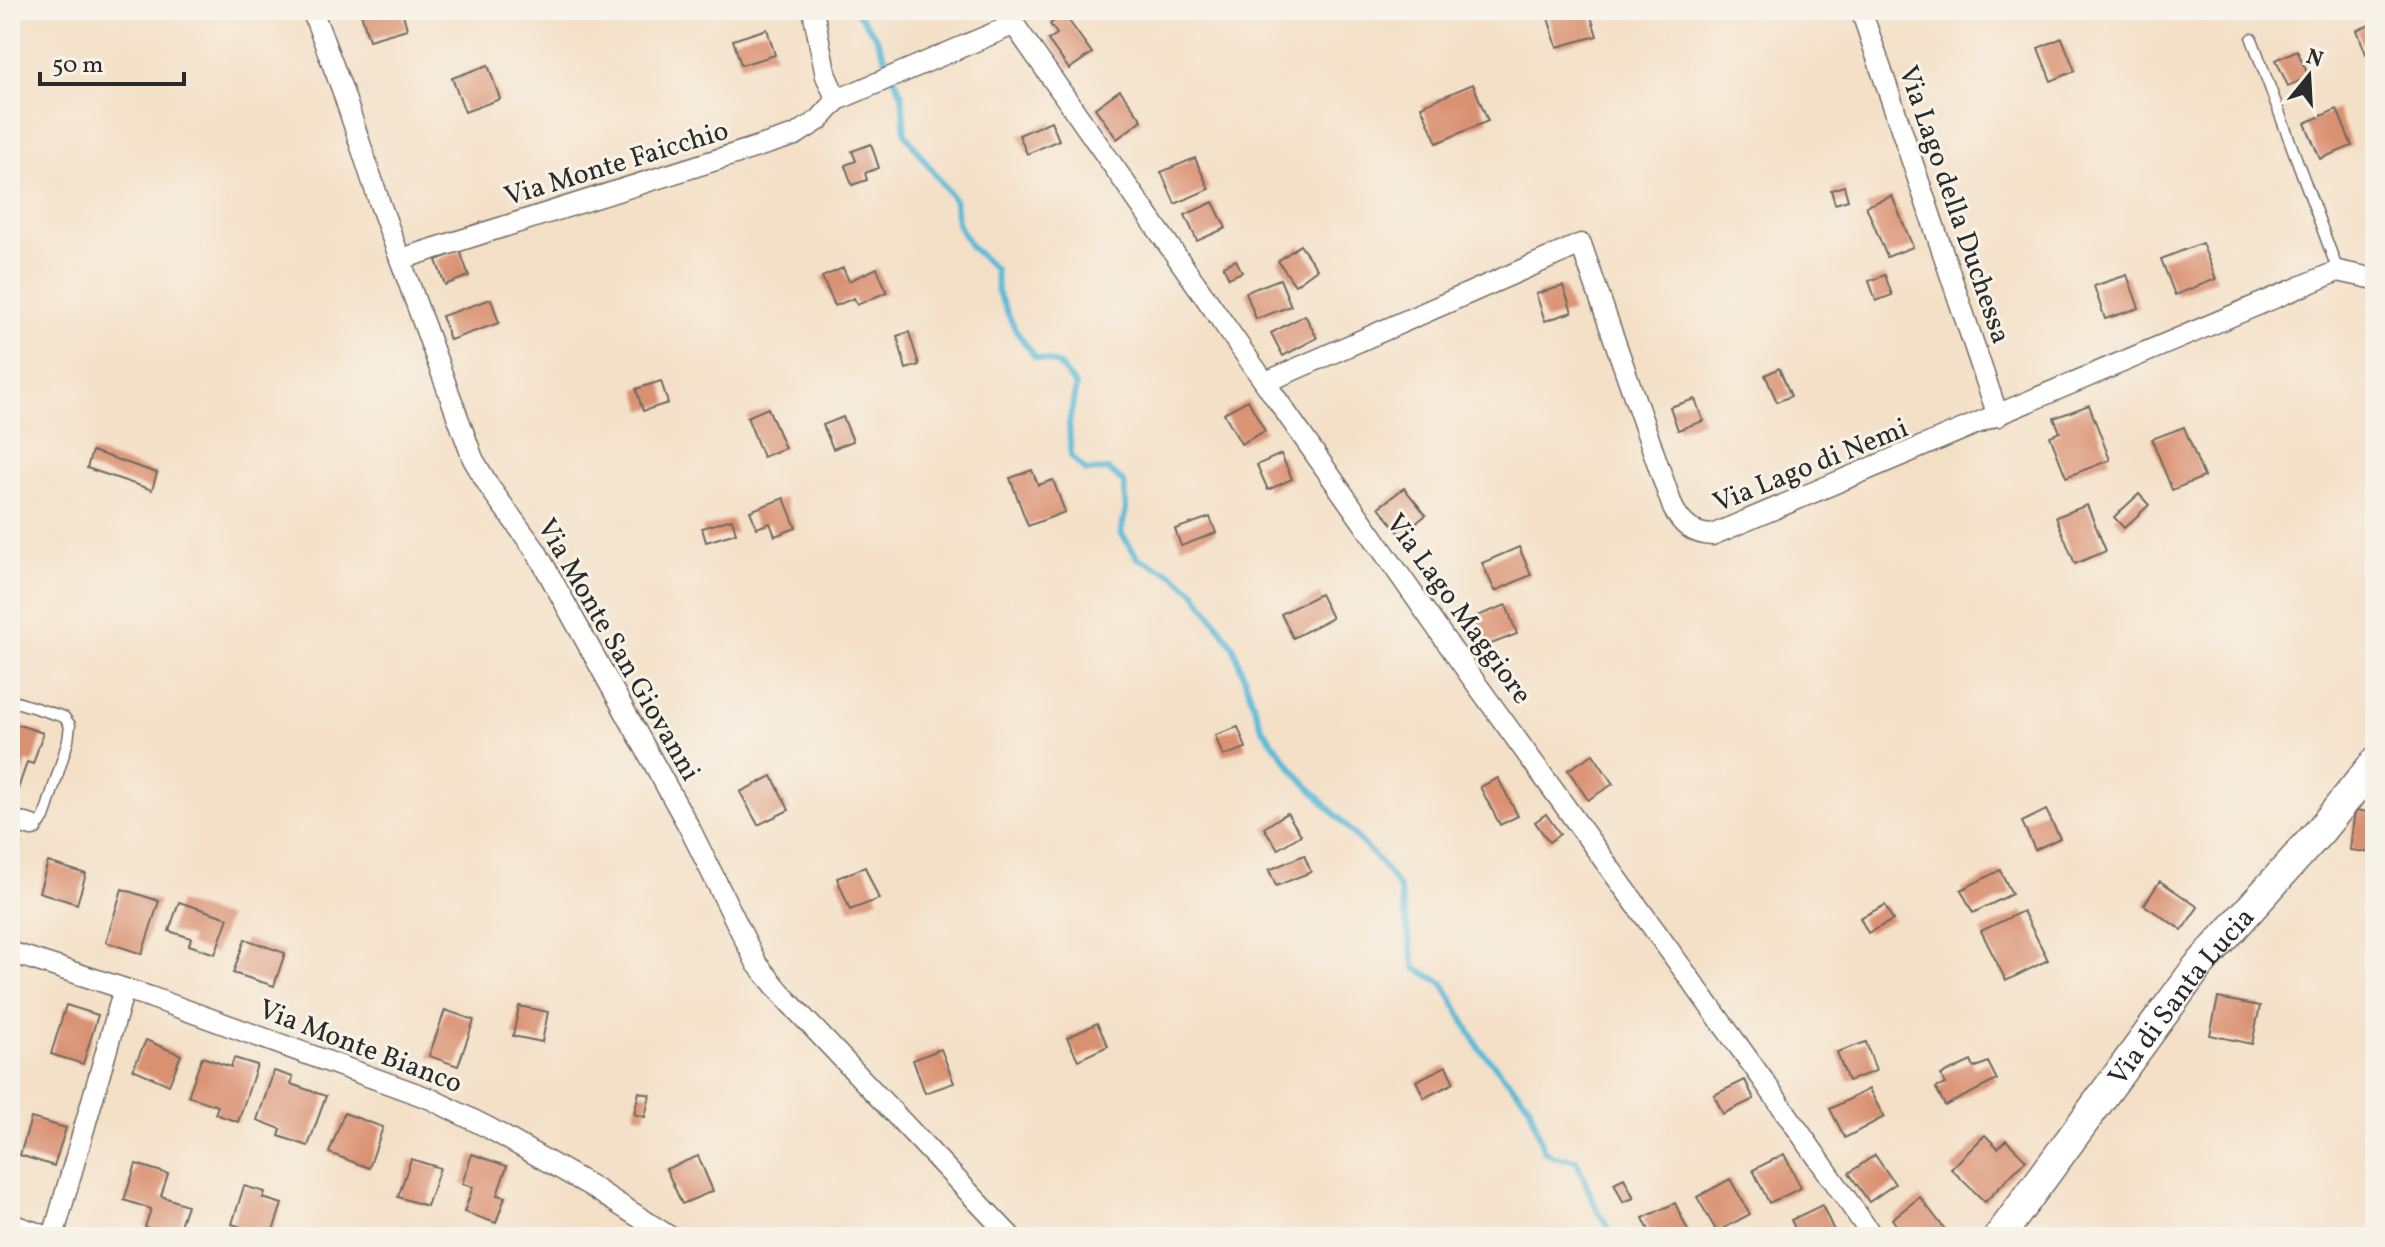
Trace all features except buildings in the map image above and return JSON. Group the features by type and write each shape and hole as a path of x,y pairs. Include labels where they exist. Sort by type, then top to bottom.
{"street":[{"name":"Via Monte San Giovanni","path":"312,10 473,459 536,551 689,827 753,957 787,1000 1011,1237"},
{"path":"813,10 826,76 837,100"},
{"name":"Via Lago della Duchessa","path":"1861,10 1998,416"},
{"name":"Via Monte Faicchio","path":"401,259 795,135 819,120 837,100 1009,18"},
{"name":"Via Lago Maggiore","path":"1009,18 1467,671 1873,1237"},
{"name":"Via Lago di Nemi","path":"1266,382 1581,244 1673,508 1694,532 1712,535 2338,271"},
{"path":"2338,271 2375,279"},
{"name":"Via di Santa Lucia","path":"1999,1237 2196,969 2320,831 2375,763"},
{"path":"10,819 32,826"},
{"name":"Via Monte Bianco","path":"10,952 124,989 431,1099 589,1185 670,1237"},
{"path":"10,1224 51,1237 124,989"}],"lane":[{"path":"2252,39 2338,271"},
{"path":"10,700 64,717 70,725 44,818 32,826"}],"waterway":[{"path":"855,10 876,37 902,95 905,134 955,201 957,222 970,246 995,269 998,293 1016,331 1035,357 1058,364 1076,386 1069,424 1071,456 1086,471 1108,470 1124,483 1126,509 1121,533 1138,558 1171,573 1195,592 1233,646 1262,728 1295,772 1379,861 1399,887 1415,968 1443,983 1479,1048 1529,1104 1544,1151 1554,1157 1576,1160 1597,1210 1614,1237"}]}
